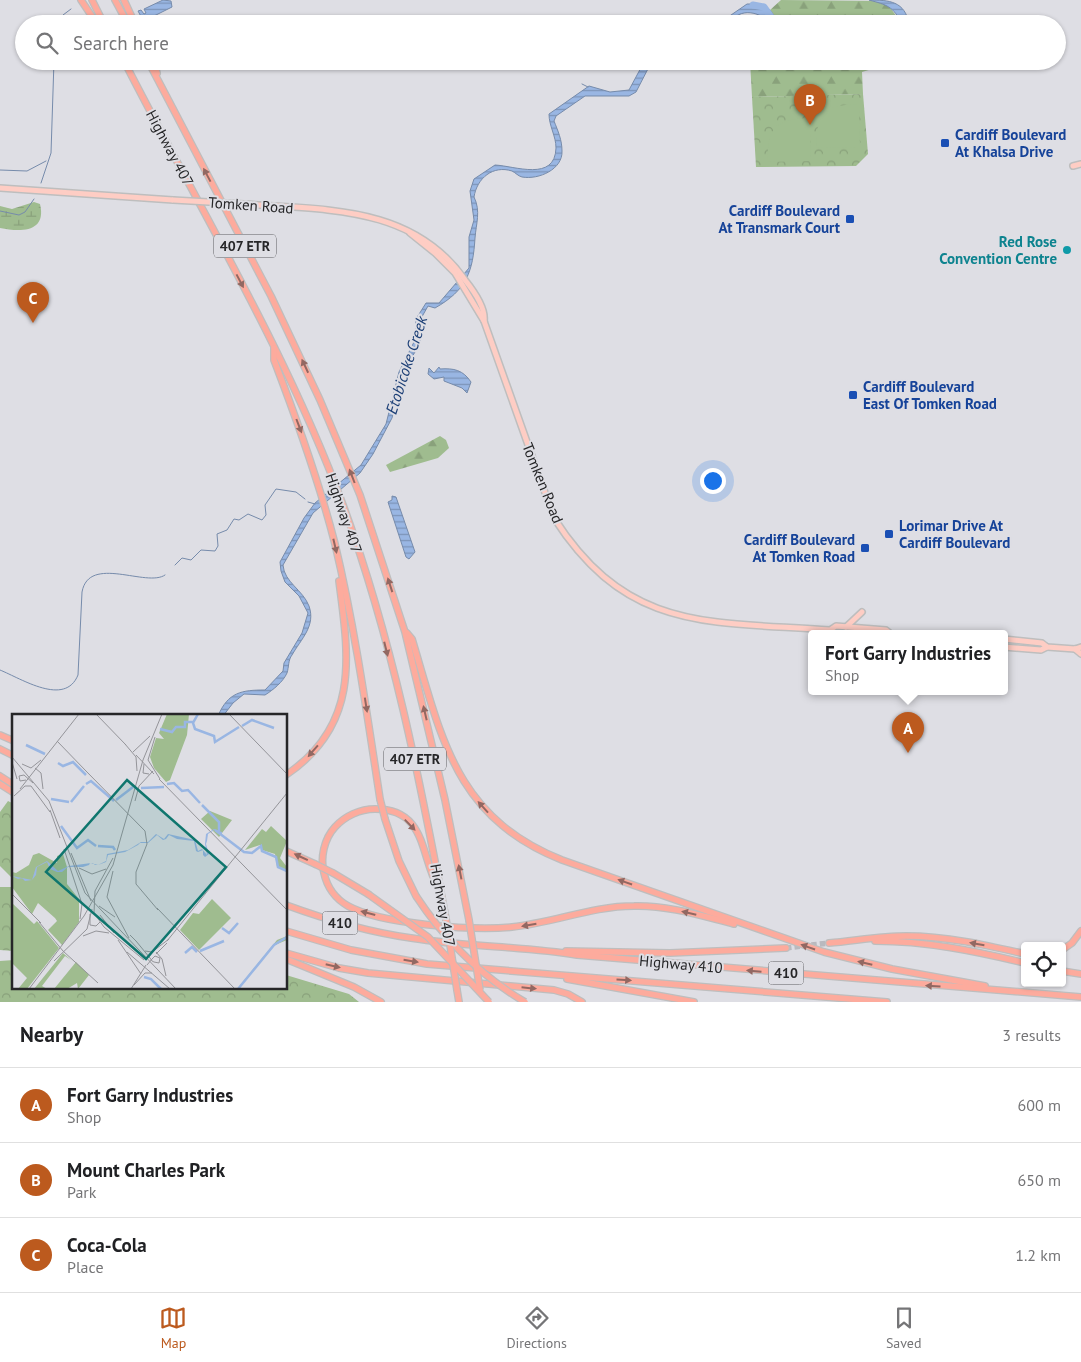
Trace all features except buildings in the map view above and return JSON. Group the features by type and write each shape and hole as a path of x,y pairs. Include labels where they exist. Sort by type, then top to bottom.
{"highway":[{"path":"81,0 90,15"},
{"path":"92,0 100,15"},
{"path":"115,0 123,15"},
{"path":"124,0 131,15"},
{"name":"Highway 407","path":"127,70 274,346 344,507 374,602 420,778 459,1002"},
{"name":"Highway 407","path":"152,70 271,296 345,456 360,495 405,632 445,800 469,920 481,1002"},
{"path":"156,70 160,85"},
{"path":"274,346 274,360 304,437 328,521 357,649 380,799 399,861 416,896 440,930 465,958 499,986 525,1002"},
{"path":"288,773 304,761 325,736 337,714 344,692 347,669 347,637 339,581 340,572"},
{"path":"405,632 412,639 450,757 471,793 496,820 522,840 555,858 753,928 858,962 1016,991"},
{"path":"0,736 12,740"},
{"path":"0,749 12,755"},
{"path":"0,776 12,784"},
{"path":"0,784 12,792"},
{"path":"441,892 434,880 420,836 411,824 396,814 373,809 356,812 338,824 327,839 322,866 331,889 347,905 361,912 389,918 451,925 510,927 600,909 636,906 682,912 753,928"},
{"path":"288,852 333,873 368,894 428,937 489,1002"},
{"name":"Highway 410","path":"288,906 348,925 413,939 701,966 1081,997"},
{"name":"Highway 410","path":"288,931 351,950 428,964 887,1002"},
{"path":"1066,947 1072,943 1081,931"},
{"path":"829,943 897,936 928,937 978,944 1021,953"},
{"path":"855,940 925,943 1021,962"},
{"path":"556,952 582,950 670,953 786,948"},
{"path":"288,954 338,968 368,973 554,990 568,994 582,1002"},
{"path":"288,960 354,987 381,1002"},
{"path":"1066,972 1081,974"},
{"path":"558,976 575,981 694,1002"}],"main road":[{"path":"1073,166 1081,164"},
{"name":"Tomken Road","path":"0,188 358,213 388,222 410,232 456,271 469,289 484,321 554,518 570,544 588,565 620,591 674,615 698,620 810,630"},
{"path":"846,627 862,612"},
{"name":"Tomken Road","path":"833,630 836,626 886,630"},
{"path":"1008,639 1042,642 1047,647"},
{"path":"1008,647 1041,650 1047,647 1075,649 1081,647"},
{"path":"1075,649 1081,654"}],"green space":[{"path":"781,0 881,1 889,6 896,15 774,15 770,10"},
{"path":"750,70 869,70 862,72 863,94 752,97"},
{"path":"863,94 868,154 856,166 756,167 752,97"},
{"path":"859,104 860,145 857,147 816,148 818,127 820,119 824,114 830,109"},
{"path":"810,118 811,158 809,161 768,162 771,133 781,123"},
{"path":"34,202 40,204 41,214 40,221 36,225 23,230 0,228 0,206 12,209"},
{"path":"440,436 446,440 449,448 438,458 390,472 386,465"},
{"path":"8,801 12,803 12,878 0,866 0,812"},
{"path":"0,887 12,887 12,951 0,950"},
{"path":"12,960 12,989 288,989 288,976 349,994 359,1002 0,1002 0,961"}],"water":[{"path":"163,0 171,1 172,7 156,15 140,15 138,11 141,10 144,14 146,13 144,9"},
{"path":"869,0 895,3 900,6 906,15 897,15 889,7"},
{"path":"747,4 753,4 770,10 774,15 744,13 731,15"},
{"name":"Etobicoke Creek","path":"640,70 647,70 636,92 629,96 585,96 556,116 554,121 560,136 562,151 559,163 549,172 536,177 521,177 512,171 498,170 482,179 474,197 478,212 474,250 466,279 461,287 446,301 435,308 428,306 419,322 422,329 419,345 404,371 392,418 373,454 360,473 313,513 283,565 290,581 306,600 311,613 309,626 289,661 287,673 278,686 265,695 244,694 233,703 225,714 219,714 231,697 243,692 265,690 283,671 284,663 302,633 308,613 299,596 285,582 280,562 304,518 315,503 361,465 386,424 399,372 415,340 416,319 426,303 439,303 469,268 469,237 474,220 470,191 474,179 495,165 533,170 542,169 549,165 554,159 556,148 549,114 589,86 610,92 629,90"},
{"path":"439,367 440,369 458,371 465,375 471,382 467,393 462,388 444,381 444,377 434,379 428,374 429,368 434,373"},
{"path":"392,496 396,497 415,552 409,559 406,557 388,502 392,500"}],"waterway":[{"name":"Etobicoke Creek","path":"753,5 764,7 770,15"},
{"path":"63,15 71,9"},
{"path":"41,183 51,153 54,70"},
{"path":"582,84 588,87"},
{"path":"0,170 27,171 46,161"},
{"path":"0,211 19,215 25,212 34,199"},
{"path":"175,565 182,558 191,560 201,550 215,551 218,546 217,534 227,530 234,519 239,520 248,514 262,520 266,515 265,505 276,489 296,492 305,499"},
{"path":"308,502 315,504"},
{"path":"0,670 42,688 63,689 72,684 78,675 82,592 87,581 95,575 107,573 145,578 157,578 165,575"}],"tunnel":[{"path":"786,948 829,943"}],"place":[{"name":"Mount Charles Park","path":"810,125"},
{"name":"Cardiff Boulevard At Khalsa Drive","path":"945,143"},
{"name":"Cardiff Boulevard At Transmark Court","path":"850,219"},
{"name":"Red Rose Convention Centre","path":"1067,250"},
{"name":"Coca-Cola","path":"33,323"},
{"name":"Cardiff Boulevard East Of Tomken Road","path":"853,395"},
{"name":"Lorimar Drive At Cardiff Boulevard","path":"889,534"},
{"name":"Cardiff Boulevard At Tomken Road","path":"865,548"},
{"name":"Fort Garry Industries","path":"908,753"}]}
